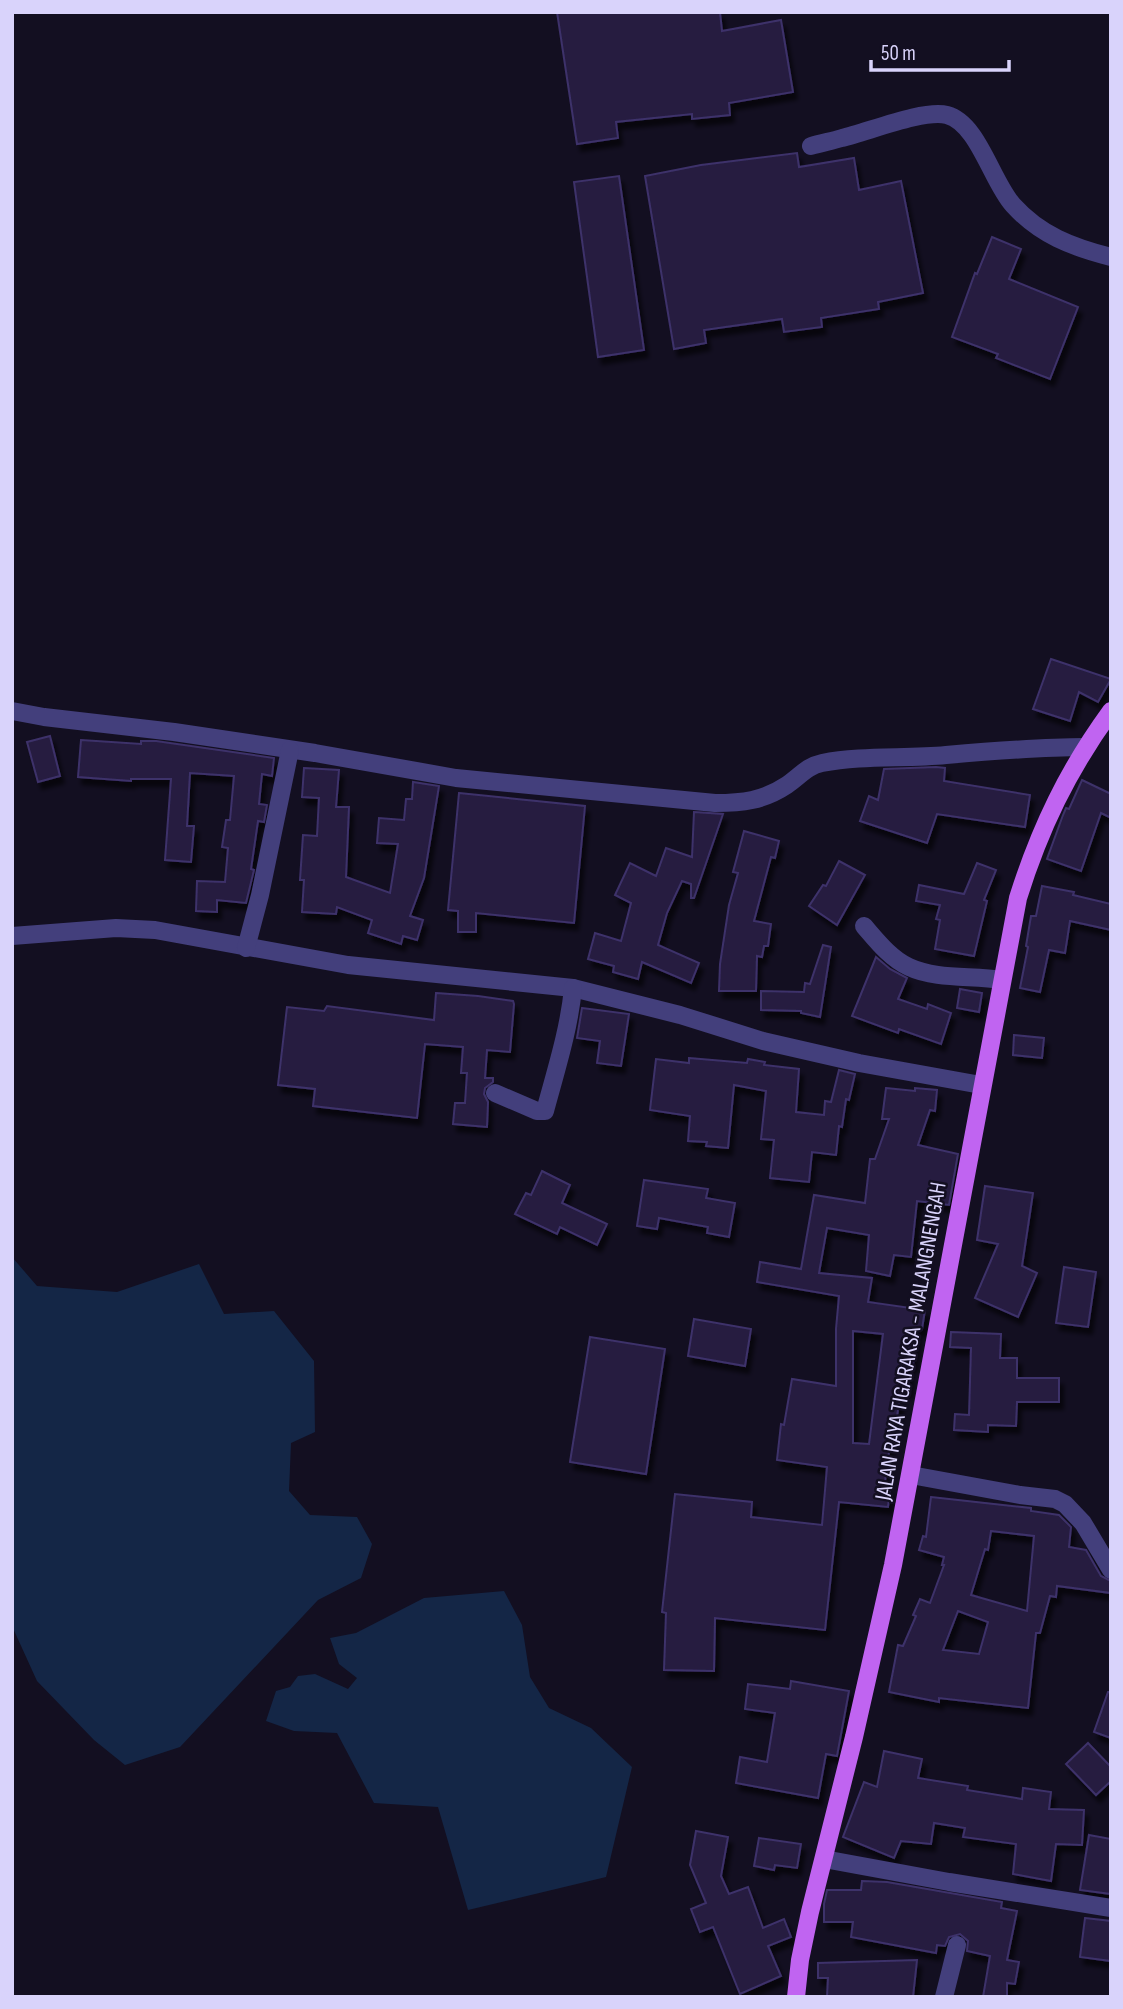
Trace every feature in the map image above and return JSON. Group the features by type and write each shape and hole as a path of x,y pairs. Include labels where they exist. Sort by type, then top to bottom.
{"main road":[{"name":"JALAN RAYA TIGARAKSA - MALANGNENGAH","path":"796,1997 805,1936 854,1737 911,1475 981,1085 1018,898 1033,849 1049,813 1085,747 1111,711"}],"street":[{"path":"811,146 911,119 947,115 968,131 1005,196 1036,227 1071,246 1111,257"},
{"path":"12,711 183,733 456,778 722,803 745,803 767,797 808,768 832,761 946,755 1011,748 1085,747"},
{"path":"246,948 260,895 290,750"},
{"path":"863,926 887,951 907,966 941,975 1002,980"},
{"path":"12,936 134,929 348,965 573,988 680,1015 719,1029 795,1049 981,1085"},
{"path":"495,1093 537,1111 545,1111 571,1010 573,988"},
{"path":"911,1475 1055,1499 1065,1504 1083,1523 1111,1570"},
{"path":"824,1859 1111,1908"},
{"path":"944,1997 957,1945"}],"water":[{"path":"12,1257 37,1286 117,1292 199,1264 224,1314 274,1311 314,1361 315,1432 291,1443 289,1491 310,1515 357,1517 372,1544 361,1578 318,1600 180,1747 125,1765 94,1740 37,1681 12,1626"},
{"path":"504,1591 522,1625 530,1677 549,1708 591,1728 632,1767 606,1877 468,1910 438,1807 374,1803 337,1733 294,1731 266,1721 276,1691 290,1687 298,1676 315,1674 348,1689 357,1678 339,1664 330,1638 356,1633 424,1598"}],"building":[{"path":"557,12 720,12 722,31 781,20 793,92 729,103 730,115 692,119 692,114 616,122 618,138 577,144"},
{"path":"797,153 799,167 854,158 859,190 901,181 923,293 878,302 879,309 821,318 822,327 784,332 782,319 704,330 706,343 674,349 645,176 701,165"},
{"path":"619,176 644,350 598,357 574,182"},
{"path":"992,237 1021,249 1009,279 1078,307 1050,379 996,358 998,354 952,337 975,273 977,274"},
{"path":"1051,659 1111,679 1098,702 1079,692 1070,721 1033,709"},
{"path":"50,736 60,776 38,782 27,742"},
{"path":"81,740 141,744 141,741 156,741 274,758 272,776 262,774 259,804 267,805 264,822 258,821 251,869 254,870 246,903 217,900 217,912 196,911 197,881 225,882 228,848 222,847 226,820 230,820 234,776 190,773 187,826 194,826 191,862 165,860 171,779 131,781 78,777"},
{"path":"304,768 339,770 336,807 349,807 346,877 390,893 398,844 377,843 379,818 404,820 406,799 412,799 413,782 439,786 424,878 410,916 423,920 417,940 403,936 401,944 368,933 372,920 337,907 336,914 302,912 304,880 300,880 303,835 317,836 319,798 302,797"},
{"path":"945,768 944,781 1030,795 1025,827 937,814 927,843 860,821 869,796 878,800 884,769"},
{"path":"1082,780 1111,794 1111,818 1101,813 1081,871 1047,859 1066,808 1069,809"},
{"path":"459,793 585,806 574,923 476,913 476,932 458,932 458,911 448,910"},
{"path":"694,812 723,814 694,898 691,898 691,884 682,881 667,913 658,945 699,963 691,983 642,962 638,979 613,972 614,966 588,959 595,933 621,941 631,903 615,895 630,863 656,876 666,848 692,857"},
{"path":"744,831 779,841 775,858 771,857 754,921 771,924 768,946 764,946 762,957 757,956 756,991 719,991 720,964 729,905 738,873 733,872"},
{"path":"839,861 865,875 837,925 809,906 823,885 826,886"},
{"path":"977,863 996,870 984,900 987,901 974,956 935,949 940,920 936,919 940,905 916,901 919,885 964,894"},
{"path":"1042,886 1074,892 1073,895 1111,904 1111,930 1070,921 1065,953 1049,950 1040,992 1020,988 1031,916 1036,916"},
{"path":"823,945 831,947 820,1017 801,1011 761,1010 761,991 804,992 805,983 810,984"},
{"path":"876,957 907,978 898,999 927,1009 928,1004 951,1013 941,1044 899,1029 898,1033 852,1016"},
{"path":"960,989 982,993 979,1012 957,1008"},
{"path":"436,993 513,1001 510,1052 487,1050 485,1078 493,1078 493,1082 485,1088 484,1094 488,1102 487,1127 453,1124 455,1103 465,1103 467,1073 461,1073 463,1047 425,1044 417,1118 313,1106 315,1089 278,1085 287,1007 324,1011 327,1006 434,1020"},
{"path":"582,1008 629,1014 621,1066 597,1063 600,1041 577,1038"},
{"path":"1014,1035 1044,1038 1042,1058 1013,1055"},
{"path":"689,1058 747,1063 748,1059 765,1062 764,1065 799,1069 796,1112 824,1115 825,1101 831,1102 839,1070 855,1074 849,1100 846,1099 842,1127 839,1126 836,1155 812,1152 809,1182 770,1178 774,1140 761,1139 766,1091 734,1085 728,1148 706,1146 707,1142 688,1141 690,1116 650,1110 656,1059 689,1063"},
{"path":"886,1088 937,1090 935,1111 930,1110 918,1145 958,1154 949,1205 917,1201 911,1257 894,1255 890,1276 866,1271 869,1235 827,1228 819,1273 872,1278 868,1302 925,1310 922,1329 917,1328 913,1365 909,1365 908,1391 901,1390 895,1430 892,1429 884,1489 890,1489 888,1507 839,1502 825,1630 715,1618 714,1671 664,1670 666,1613 662,1612 675,1494 752,1502 751,1517 822,1525 827,1467 777,1460 781,1424 784,1425 792,1379 836,1386 839,1296 757,1282 760,1262 801,1269 814,1195 865,1203 870,1159 875,1159 889,1119 882,1119","holes":["853,1331 883,1334 869,1444 853,1443"]},
{"path":"542,1171 570,1185 562,1203 607,1224 597,1245 560,1227 557,1234 515,1214 526,1193 531,1195"},
{"path":"644,1180 708,1189 706,1198 735,1203 729,1237 707,1233 708,1227 659,1218 657,1229 637,1226"},
{"path":"985,1186 1033,1193 1022,1266 1037,1273 1018,1317 975,1298 998,1244 977,1240"},
{"path":"1064,1267 1096,1272 1088,1327 1056,1323"},
{"path":"694,1319 751,1329 745,1366 688,1356"},
{"path":"951,1332 1001,1334 1000,1358 1017,1358 1017,1378 1059,1378 1059,1402 1017,1402 1016,1426 988,1425 988,1432 954,1430 955,1414 969,1415 971,1348 950,1347"},
{"path":"590,1337 665,1349 646,1474 570,1462"},
{"path":"931,1497 1031,1508 1031,1511 1059,1515 1071,1527 1069,1547 1086,1550 1101,1576 1111,1581 1111,1593 1057,1586 1056,1597 1050,1596 1040,1633 1036,1633 1028,1708 939,1698 939,1702 889,1692 898,1645 903,1646 920,1599 930,1603 944,1565 944,1557 919,1550 923,1536 926,1537","holes":["991,1531 1034,1536 1027,1611 971,1595 985,1549 988,1550","958,1611 988,1622 979,1654 943,1650"]},
{"path":"791,1681 849,1691 837,1756 826,1754 818,1798 736,1783 740,1757 767,1762 775,1713 745,1709 748,1684 790,1689"},
{"path":"1108,1692 1111,1692 1111,1738 1094,1732"},
{"path":"1088,1743 1111,1767 1111,1781 1096,1795 1066,1764"},
{"path":"884,1751 922,1759 918,1778 1022,1799 1023,1788 1051,1792 1049,1809 1084,1810 1082,1845 1056,1844 1051,1881 1013,1874 1016,1844 963,1837 965,1828 934,1823 931,1844 901,1841 894,1858 843,1837 864,1782 877,1787"},
{"path":"696,1831 728,1837 721,1876 729,1894 748,1887 763,1928 784,1919 791,1937 768,1946 781,1976 740,1994 713,1927 700,1932 691,1909 706,1903 690,1865"},
{"path":"1089,1835 1111,1839 1111,1894 1080,1890"},
{"path":"759,1838 801,1844 797,1868 775,1865 774,1870 754,1866"},
{"path":"862,1881 887,1882 1002,1902 1001,1908 1017,1911 1007,1960 1019,1962 1015,1984 1007,1983 1007,1997 983,1997 990,1956 967,1951 968,1941 960,1934 949,1937 945,1946 937,1945 936,1953 851,1937 853,1922 824,1922 827,1890 861,1890"},
{"path":"1085,1918 1111,1921 1111,1961 1080,1957"},
{"path":"917,1960 913,1997 827,1997 828,1978 818,1978 818,1963"}]}
